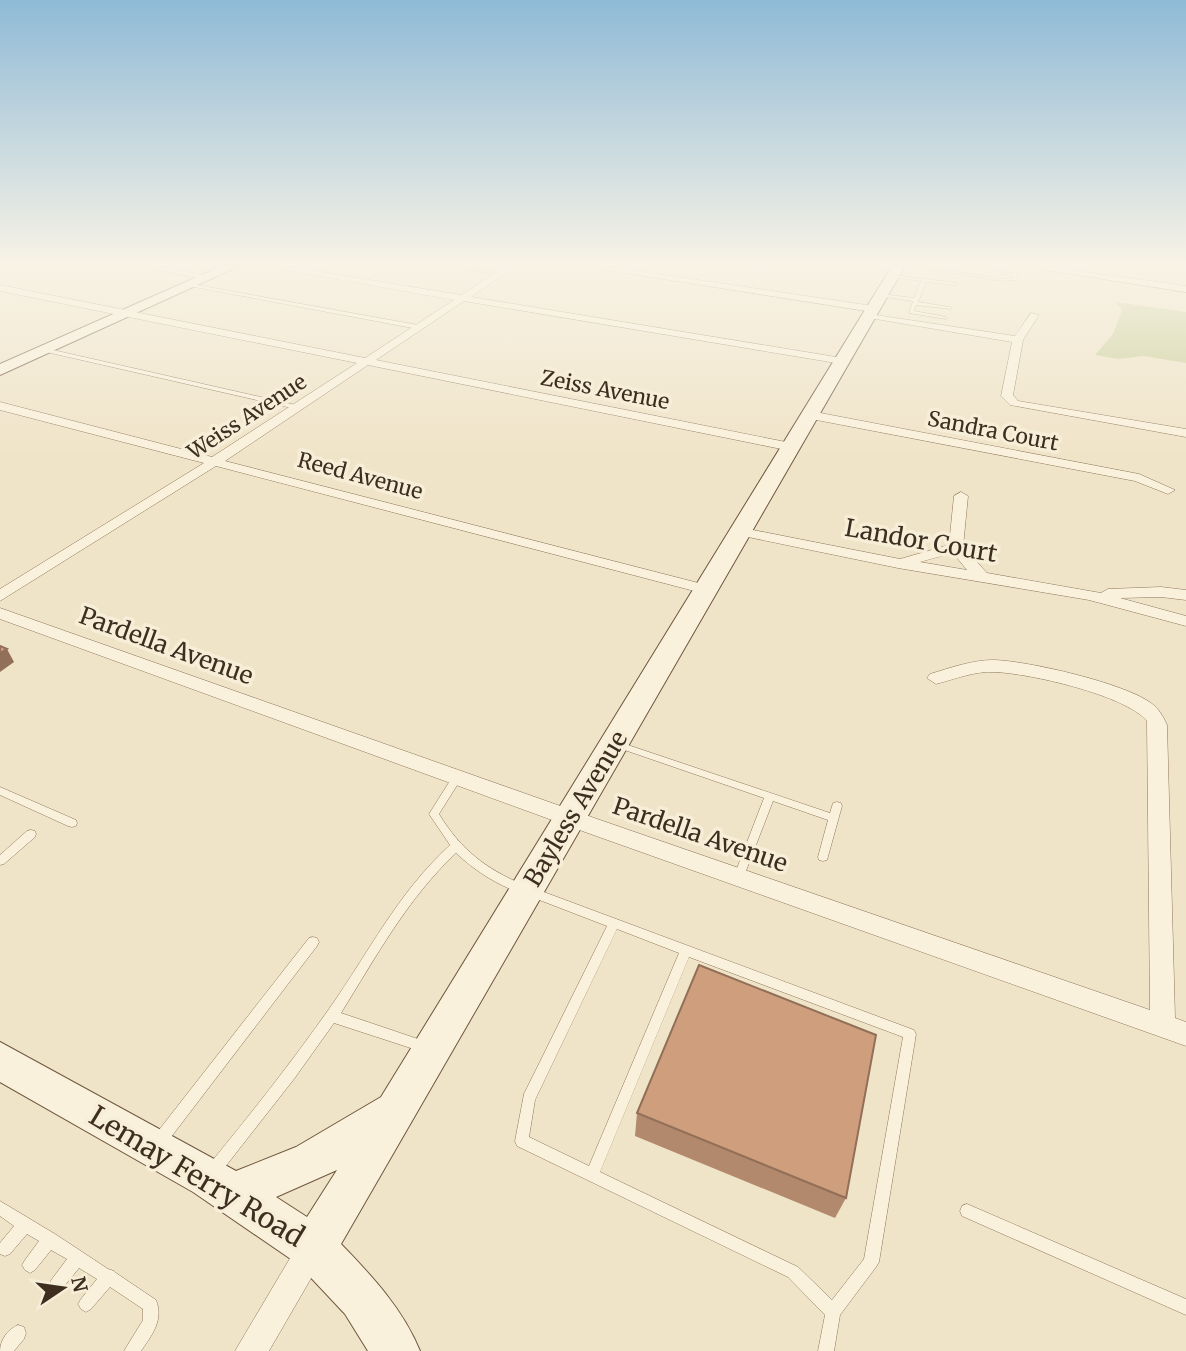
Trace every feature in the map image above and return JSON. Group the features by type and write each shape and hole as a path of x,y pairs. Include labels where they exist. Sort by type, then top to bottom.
{"main road":[{"path":"0,370 92,329"},
{"name":"Bayless Avenue","path":"314,1248 862,329"},
{"name":"Lemay Ferry Road","path":"0,1061 220,1185 314,1248 361,1298 396,1351"},
{"path":"220,1185 310,1162 398,1110"}],"street":[{"name":"Zeiss Avenue","path":"202,329 791,447"},
{"name":"Weiss Avenue","path":"0,596 214,462 415,329"},
{"path":"650,329 842,361"},
{"path":"993,329 1018,340"},
{"path":"1025,329 1018,340 1007,396 1014,403 1186,433"},
{"name":"Reed Avenue","path":"0,406 708,590"},
{"name":"Sandra Court","path":"810,415 1139,478 1168,490"},
{"path":"961,496 956,548 981,576"},
{"name":"Landor Court","path":"743,532 898,564 1090,594 1186,621"},
{"path":"898,564 956,548"},
{"name":"Landor Court","path":"1090,594 1161,592 1186,595"},
{"name":"Pardella Avenue","path":"0,613 456,779 570,816 1186,1034"},
{"path":"936,678 990,666 1019,668 1127,699 1148,709 1158,725 1163,1026"},
{"name":"Bayless Avenue","path":"251,1351 314,1248"}],"lane":[{"path":"44,350 296,407"},
{"path":"614,743 833,818"},
{"path":"456,779 436,806 434,814 456,846 476,867 527,890 910,1034 871,1262 833,1312 826,1351"},
{"path":"0,791 72,823"},
{"path":"739,876 769,798"},
{"path":"822,857 837,806"},
{"path":"0,862 31,834"},
{"path":"220,1185 411,893 456,846"},
{"path":"614,923 529,1099 522,1141 793,1272 833,1312"},
{"path":"156,1147 313,942"},
{"path":"592,1175 686,950"},
{"path":"331,1016 434,1050"},
{"path":"0,1208 151,1305 151,1322 132,1351"},
{"path":"967,1211 1186,1307"},
{"path":"5,1249 25,1224"},
{"path":"30,1265 50,1239"},
{"path":"57,1284 78,1257"},
{"path":"86,1304 109,1276"},
{"path":"4,1351 18,1334"}],"green space":[{"path":"1115,329 1186,329 1186,363 1143,356 1118,359 1095,355"}],"building":[{"path":"699,965 876,1035 846,1198 637,1113"}]}
